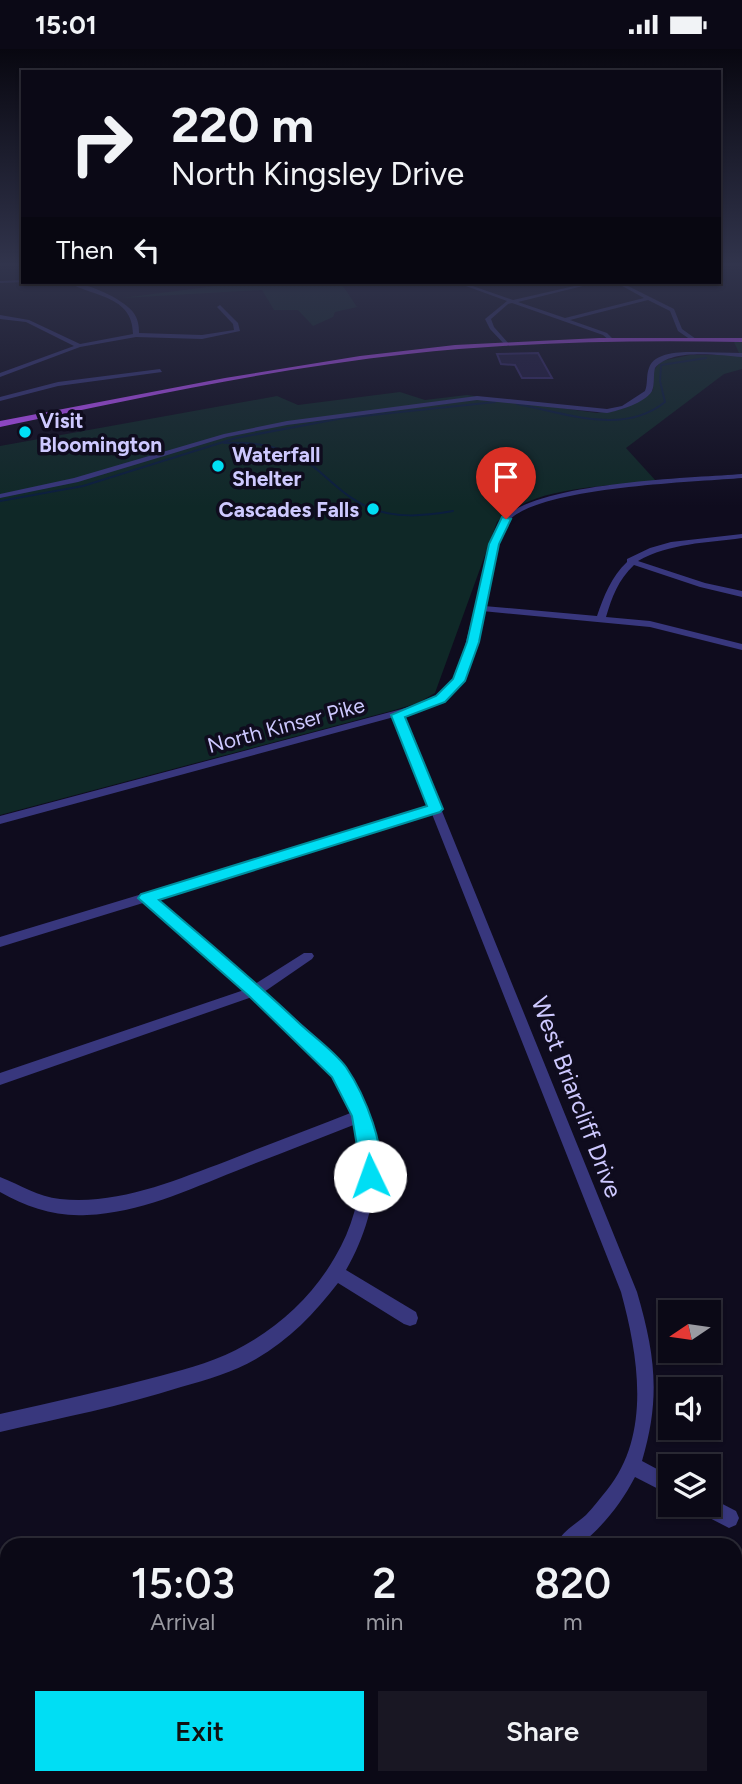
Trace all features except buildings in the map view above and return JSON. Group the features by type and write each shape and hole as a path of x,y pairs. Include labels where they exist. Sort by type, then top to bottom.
{"main road":[{"path":"0,424 285,369 390,354 495,345"}],"street":[{"path":"0,375 84,345"},
{"path":"0,496 75,480 239,432 370,411 482,398 589,411 613,411 648,392 652,367 659,360 696,353 742,355"},
{"path":"0,400 58,384 160,371"},
{"name":"North Kinser Pike","path":"0,820 431,704 457,684 469,658 501,525 520,508 566,495 740,478"},
{"path":"601,618 614,579 630,561 662,547 742,536"},
{"path":"630,561 703,585 742,593"},
{"path":"481,608 601,618 674,629 742,647"},
{"name":"West Briarcliff Drive","path":"398,715 629,1292 641,1330 648,1378 647,1406 641,1439 632,1465"},
{"path":"0,942 435,809"},
{"path":"0,1423 228,1364 267,1341 310,1306 336,1273 365,1207 370,1176 368,1144 362,1115 338,1071 255,991 146,898"},
{"path":"0,1079 255,991 308,956"},
{"path":"0,1184 23,1197 55,1206 76,1209 117,1206 171,1190 362,1115"},
{"path":"336,1273 410,1318"},
{"path":"574,1538 598,1517 632,1465 658,1479"},
{"path":"721,1514 729,1518"}],"green space":[{"path":"735,345 742,345 742,369 724,374 626,448 656,481 550,494 512,510 497,522 435,693 418,703 391,711 0,815 0,446 277,396 298,405 400,392 425,400 467,395 597,413 625,408 653,390 654,370 661,361 690,355 740,355"}],"waterway":[{"path":"517,404 593,419 631,418 649,412 665,402 660,381 661,365 706,358"},
{"path":"0,501 83,486 236,438 343,418 495,402"},
{"path":"224,443 250,443 287,452 309,464 355,500 378,511 410,515 453,511"}],"place":[{"name":"Visit Bloomington","path":"25,432"},
{"name":"Waterfall Shelter","path":"218,466"},
{"name":"Cascades Falls","path":"373,509"}],"route":[{"path":"370,1176 368,1144 362,1115 338,1071 255,991 146,898 435,809 398,715 440,699 459,681 473,642 494,544 506,519"}]}
